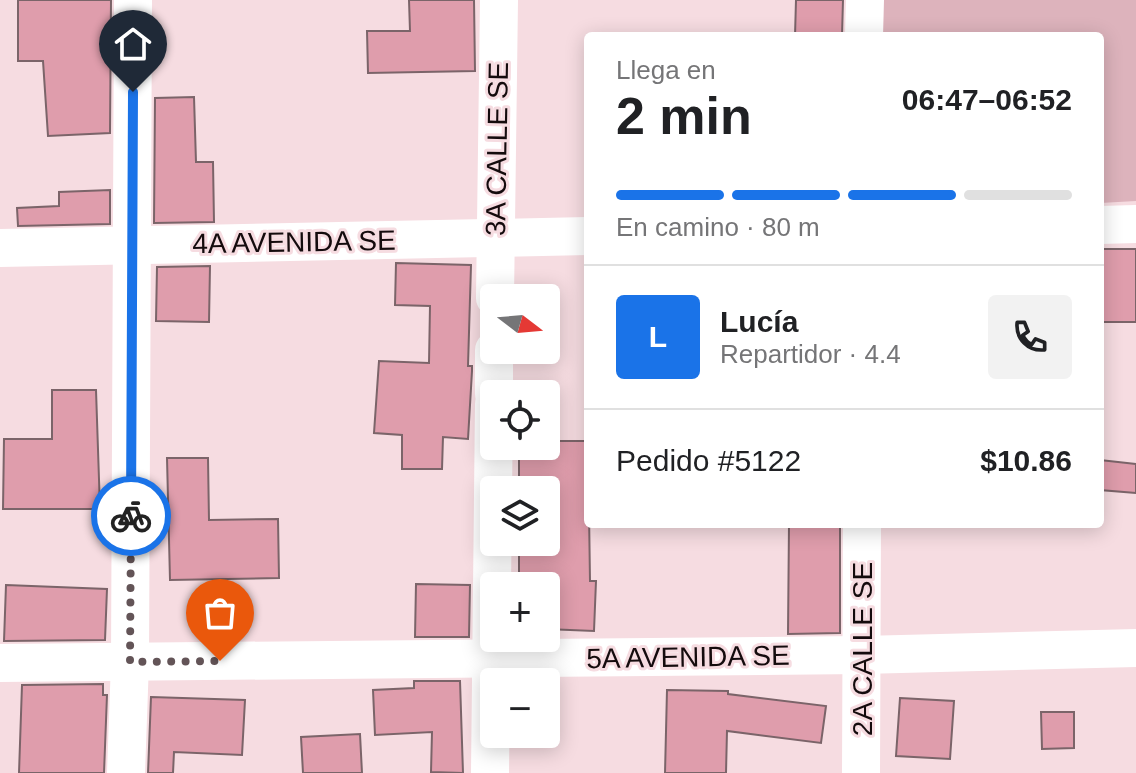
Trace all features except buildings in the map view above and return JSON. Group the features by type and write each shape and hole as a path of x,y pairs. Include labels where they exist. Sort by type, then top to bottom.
{"street":[{"path":"126,773 130,662 133,0"},
{"name":"3A CALLE SE","path":"495,284 499,0"},
{"path":"864,32 865,0"},
{"path":"1104,225 1136,224"},
{"name":"4A AVENIDA SE","path":"0,248 584,236"},
{"path":"490,773 494,460"},
{"name":"2A CALLE SE","path":"861,773 862,528"},
{"name":"5A AVENIDA SE","path":"0,663 862,655 1136,648"}],"shaded area":[{"path":"881,0 1136,0 1136,201 1104,203 1104,32 882,32"}],"way so far":[{"path":"131,516 130,662 220,661"}],"route":[{"path":"131,516 133,92"}]}
